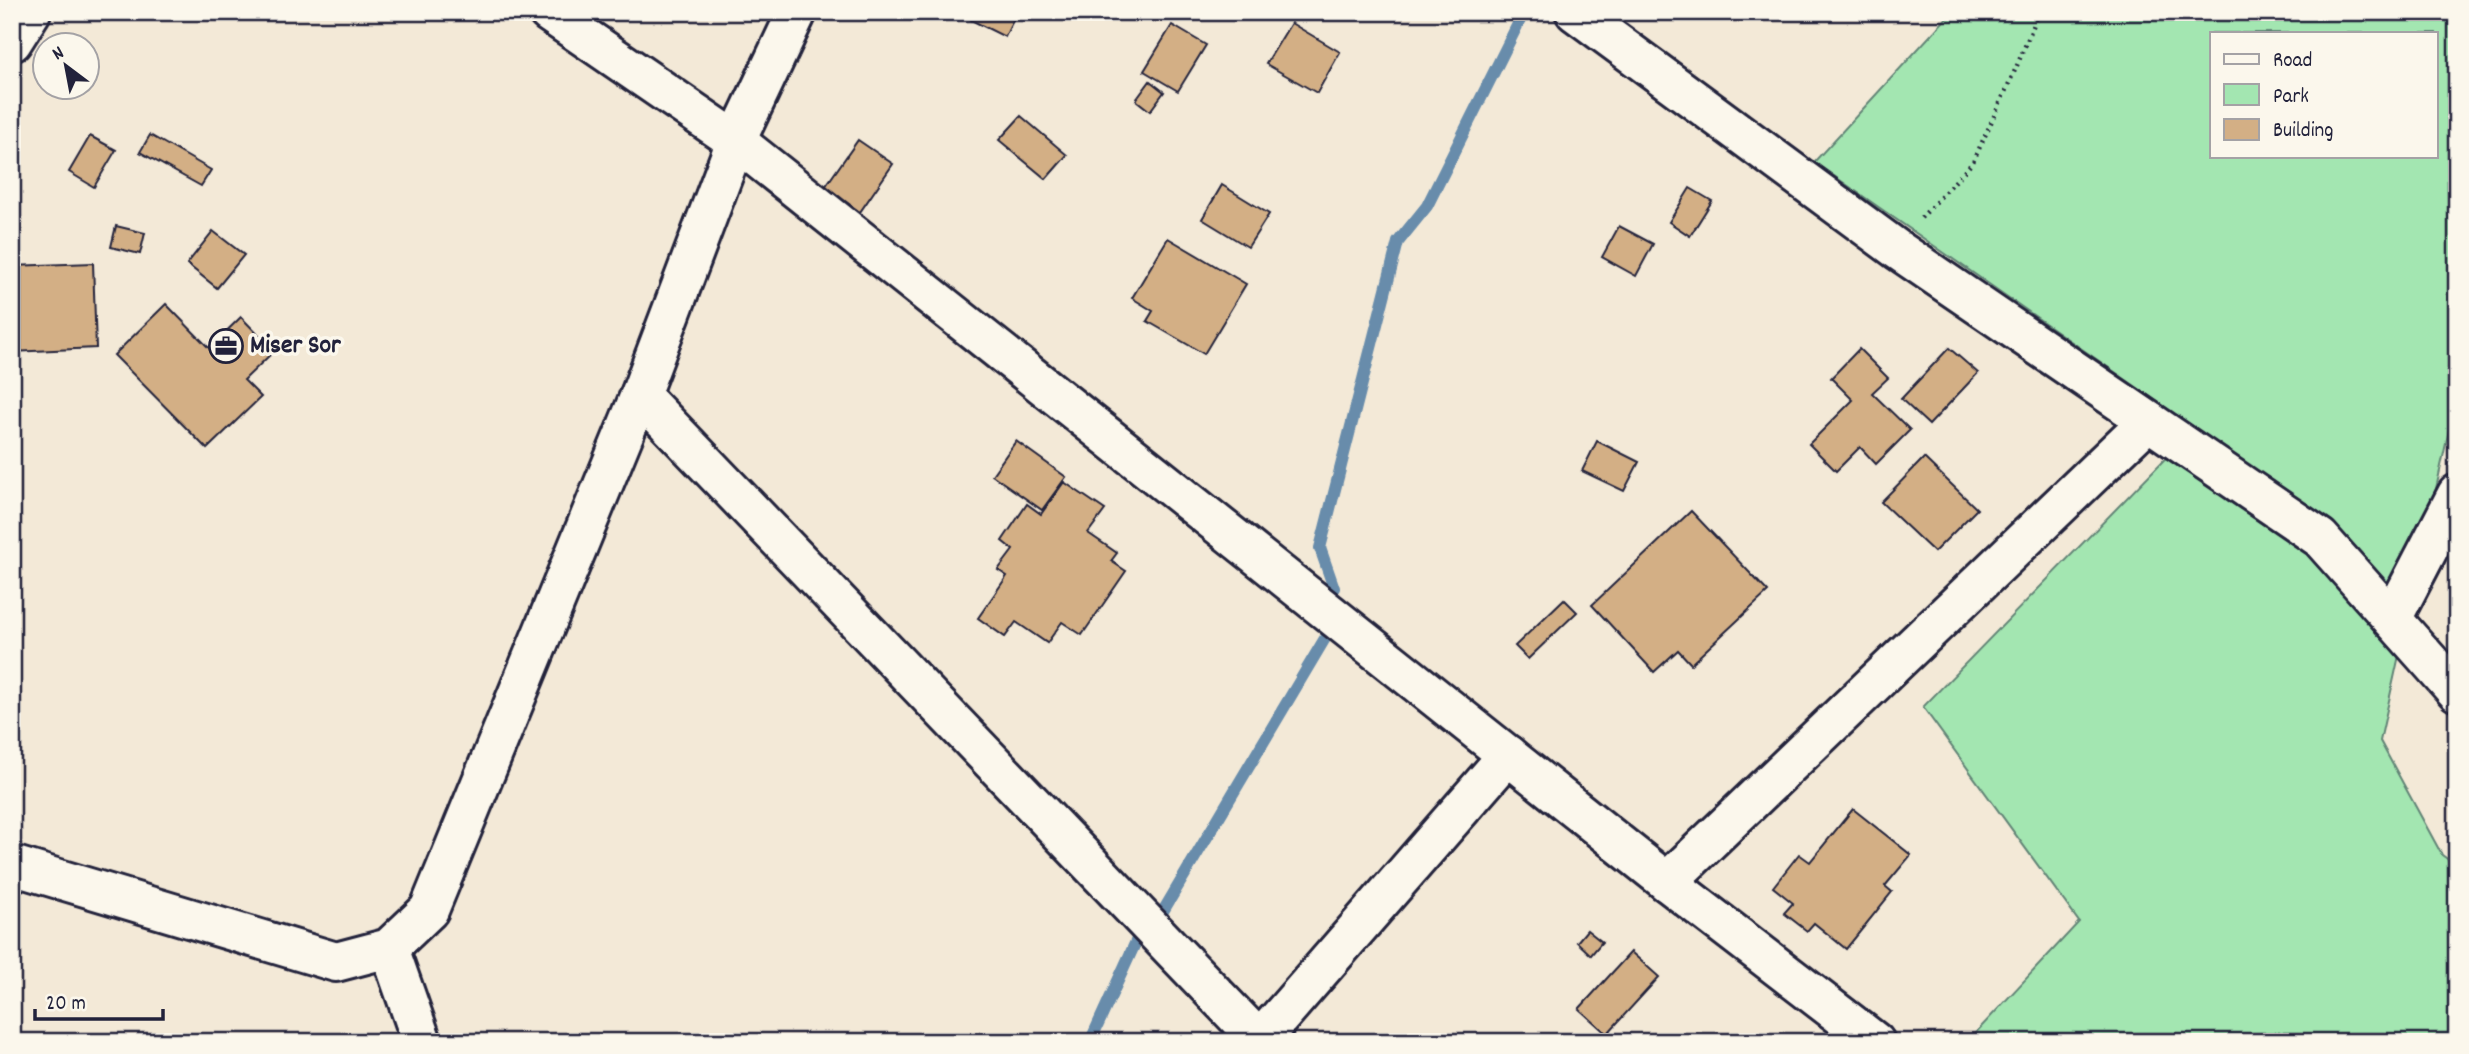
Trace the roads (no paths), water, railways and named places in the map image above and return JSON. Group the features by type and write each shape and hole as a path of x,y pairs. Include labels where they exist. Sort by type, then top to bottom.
{"street":[{"path":"12,42 31,12"},
{"path":"548,12 736,141 1667,882 1875,1042"},
{"path":"12,865 335,962 389,947 429,910 640,395 736,141 797,12"},
{"path":"1575,12 1898,250 2320,538 2457,692"},
{"path":"640,395 1261,1041 1508,755"},
{"path":"1667,882 2148,421"},
{"path":"2392,619 2457,494"},
{"path":"389,947 422,1042"}],"waterway":[{"path":"1334,588 1320,548 1398,242 1427,206 1524,12"},
{"path":"1162,913 1327,635"},
{"path":"1090,1042 1138,937"}],"place":[{"name":"Miser Sor","path":"226,346"}]}
